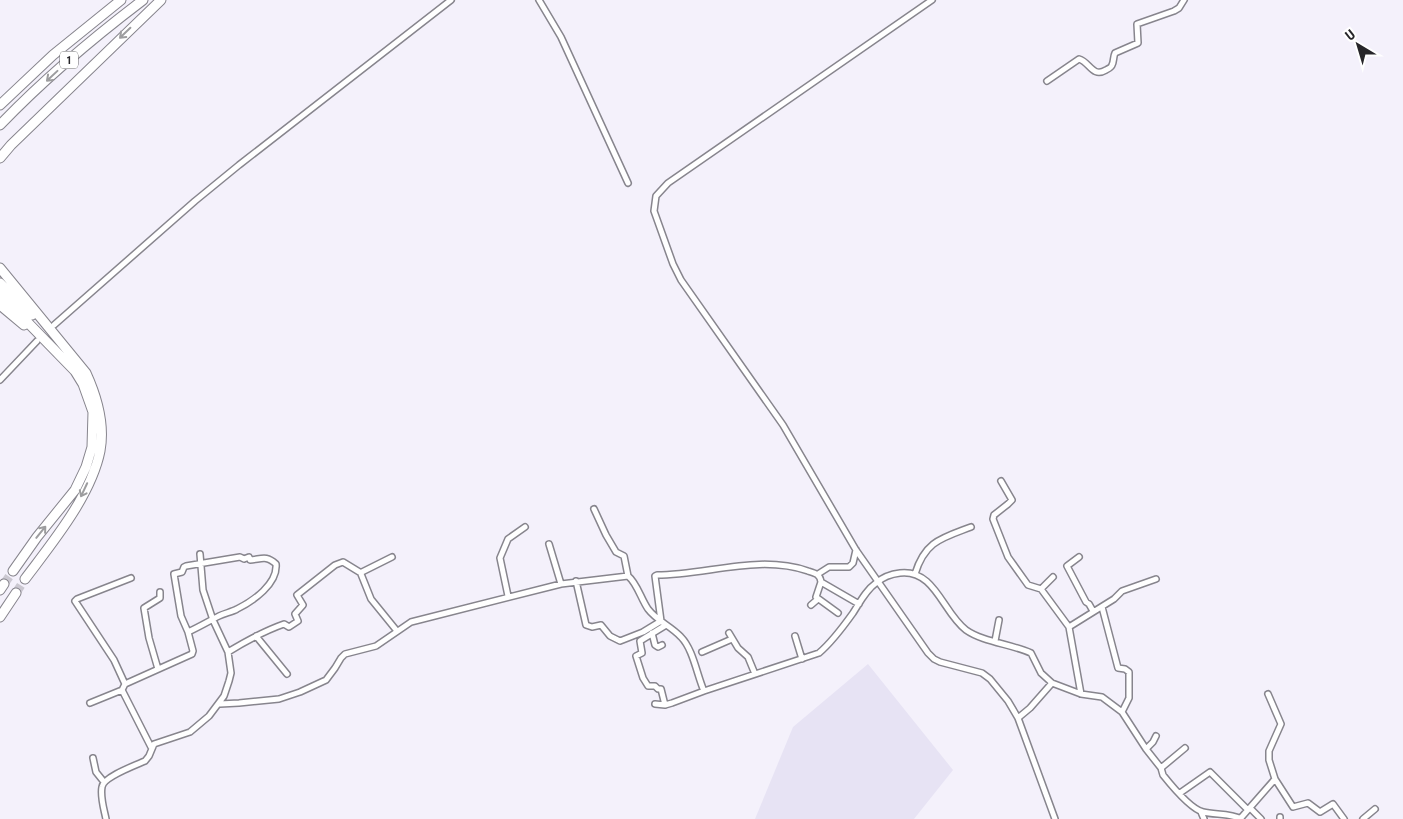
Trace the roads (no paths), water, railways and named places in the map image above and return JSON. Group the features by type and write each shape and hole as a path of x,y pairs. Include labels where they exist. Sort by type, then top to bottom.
{"highway":[{"name":"1","path":"0,105 53,56 121,0"},
{"name":"1","path":"0,124 62,67 143,0"},
{"path":"0,158 11,144 161,0"},
{"path":"0,268 65,354 88,397 92,412 92,447 86,467 75,490 37,537 13,571"},
{"path":"0,283 65,354"},
{"path":"0,294 86,373 94,390 101,430 100,450 94,470 74,512 25,579"},
{"path":"0,306 65,354"},
{"path":"0,617 16,593"}],"street":[{"path":"54,325 232,171 451,0"},
{"path":"539,0 561,37 628,183"},
{"path":"932,0 668,183 656,196 654,211 673,264 682,280 783,425 856,550 931,656 940,662 977,671 986,676 1008,701 1018,718 1055,819"},
{"path":"1047,81 1079,59 1083,60 1094,72 1104,72 1112,66 1115,53 1138,44 1137,24 1174,11 1179,8 1184,0"},
{"path":"0,380 37,341"},
{"path":"1000,481 1012,500 994,515 993,519 999,537 1008,557 1022,579 1029,586 1041,589 1069,627 1081,694"},
{"path":"594,509 616,552 624,557 628,576 631,578 650,612 685,642 704,691"},
{"path":"508,596 500,558 508,539 525,527"},
{"path":"915,574 921,558 938,540 971,527"},
{"path":"549,544 561,584"},
{"path":"818,574 831,567 849,567 853,563 856,550"},
{"path":"106,819 102,787 104,782 110,777 145,761 154,744 161,740 190,732 209,716 220,704 224,696 231,673 228,652 213,620 203,590 200,554"},
{"path":"90,703 122,690 126,684 192,654 193,651 188,632 181,616 174,574 182,572 184,567 201,563 240,557 244,559 249,558 250,560 270,558 276,566 276,575 260,592 238,608 188,632"},
{"path":"361,573 392,557"},
{"path":"1079,557 1067,566 1093,612"},
{"path":"228,652 256,636 284,624 289,627 298,621 295,614 303,605 298,595 335,564 343,562 361,573 371,599 397,631"},
{"path":"661,621 657,574 760,564 780,564 818,574 821,582 816,596 838,613"},
{"path":"655,704 665,705 816,655 827,646 877,581 892,574 915,574 930,585 965,629 1030,653 1040,673 1052,683 1081,694 1102,697 1122,712 1161,768 1163,775 1201,812 1204,819"},
{"path":"220,704 279,699 300,692 326,680 345,654 376,646 411,622 561,584 628,576"},
{"path":"1041,589 1053,577"},
{"path":"126,684 114,660 75,601 131,578"},
{"path":"1069,627 1114,599 1122,591 1156,579"},
{"path":"576,582 586,625 601,625 615,640 624,641 644,632 661,621"},
{"path":"821,582 858,604"},
{"path":"158,669 144,608 160,598 160,592"},
{"path":"811,605 818,599"},
{"path":"1102,607 1118,668 1126,669 1129,672 1129,698 1122,712"},
{"path":"995,641 999,620"},
{"path":"665,705 662,690 658,690 655,686 648,686 636,656 642,652 640,641 666,625"},
{"path":"652,633 655,645 658,647 662,645"},
{"path":"729,633 738,648 748,656 755,674"},
{"path":"256,636 287,674"},
{"path":"794,636 802,659"},
{"path":"702,652 732,639"},
{"path":"1018,718 1030,708 1052,683"},
{"path":"122,690 151,748"},
{"path":"1268,694 1281,724 1269,751 1269,760 1275,779 1293,807 1308,802 1320,812 1333,804 1344,819"},
{"path":"1146,748 1153,742 1156,736"},
{"path":"1161,768 1186,748"},
{"path":"93,758 96,772 104,782"},
{"path":"1180,793 1210,772 1261,819"},
{"path":"1201,812 1234,816 1241,819 1275,779"},
{"path":"1363,819 1375,809"}],"tunnel":[{"path":"4,584 13,571"},
{"path":"16,593 25,579"}]}
